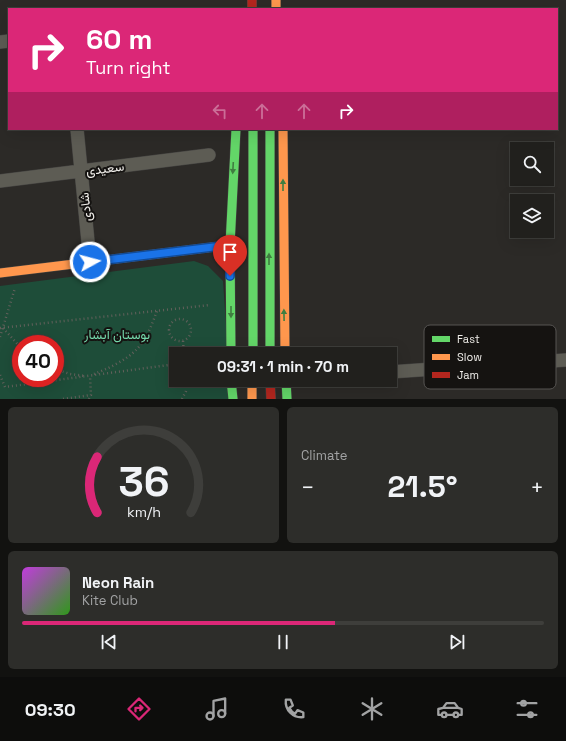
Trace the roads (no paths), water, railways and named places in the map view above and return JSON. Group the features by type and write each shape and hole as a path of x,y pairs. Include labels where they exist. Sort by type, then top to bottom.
{"main road":[{"path":"231,347 230,245 236,130"},
{"path":"253,130 253,347"},
{"path":"270,130 270,347"},
{"path":"283,130 285,347"},
{"path":"0,273 230,245"},
{"path":"232,387 233,399"},
{"path":"252,387 252,399"},
{"path":"270,387 271,399"},
{"path":"286,387 287,399"}],"street":[{"name":"شادی","path":"77,130 90,262"},
{"name":"سعیدی","path":"0,181 210,155"},
{"path":"556,361 566,360"},
{"path":"397,372 424,370"}],"park label":[{"name":"بوستان آبشار","path":"117,334"}]}
